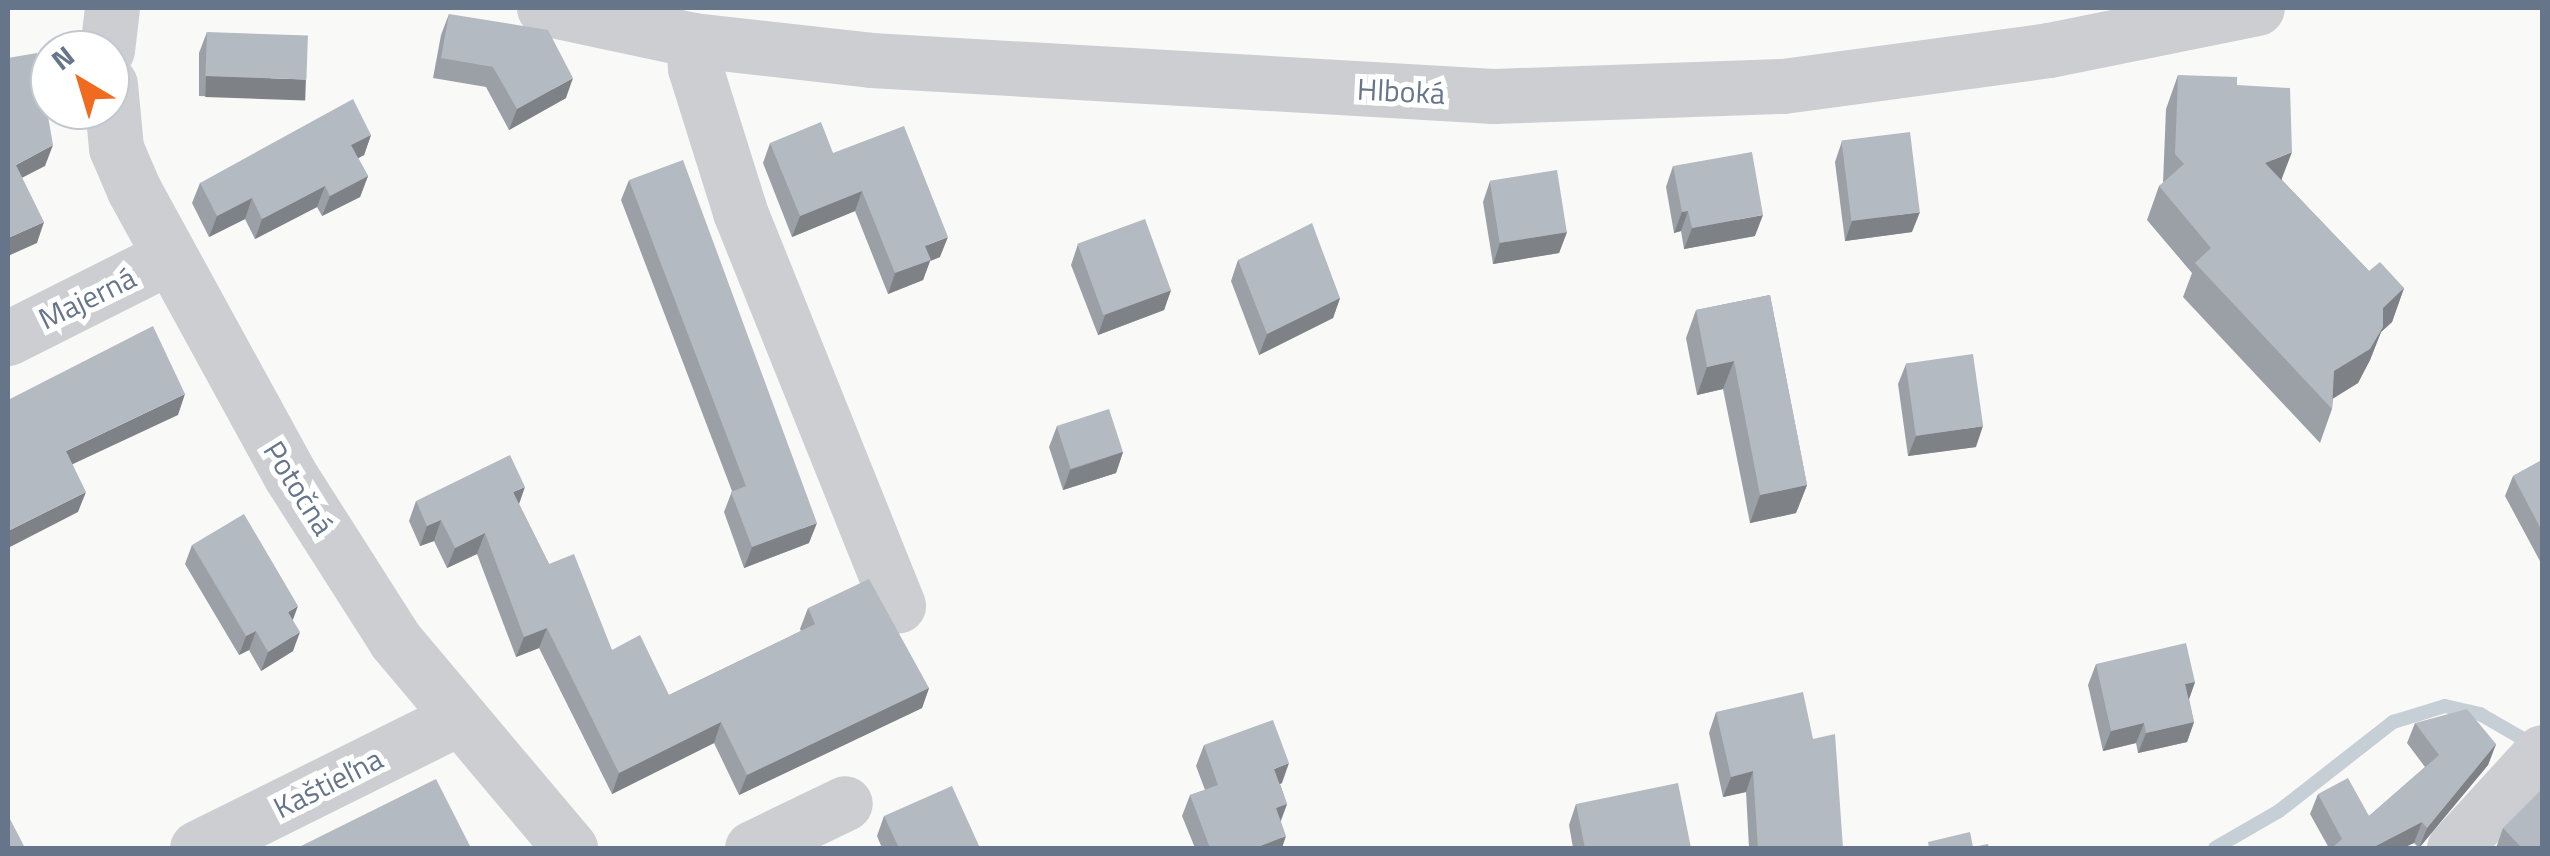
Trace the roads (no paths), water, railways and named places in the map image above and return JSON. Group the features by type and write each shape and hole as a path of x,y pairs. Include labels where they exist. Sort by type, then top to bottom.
{"street":[{"name":"Hlboká","path":"544,8 694,40 871,60 1492,96 1638,96 1783,86 2030,52 2257,8"},
{"path":"694,40 696,68 740,212 898,605"},
{"name":"Potočná","path":"114,130 116,148 167,258 342,558 395,640 570,848"},
{"name":"Majerná","path":"8,338 167,258"},
{"name":"Kaštieľna","path":"197,848 459,718"},
{"path":"2454,848 2536,758"},
{"path":"752,848 845,804"}],"waterway":[{"path":"2215,848 2279,811 2393,722 2445,706 2480,714 2532,744"}]}
